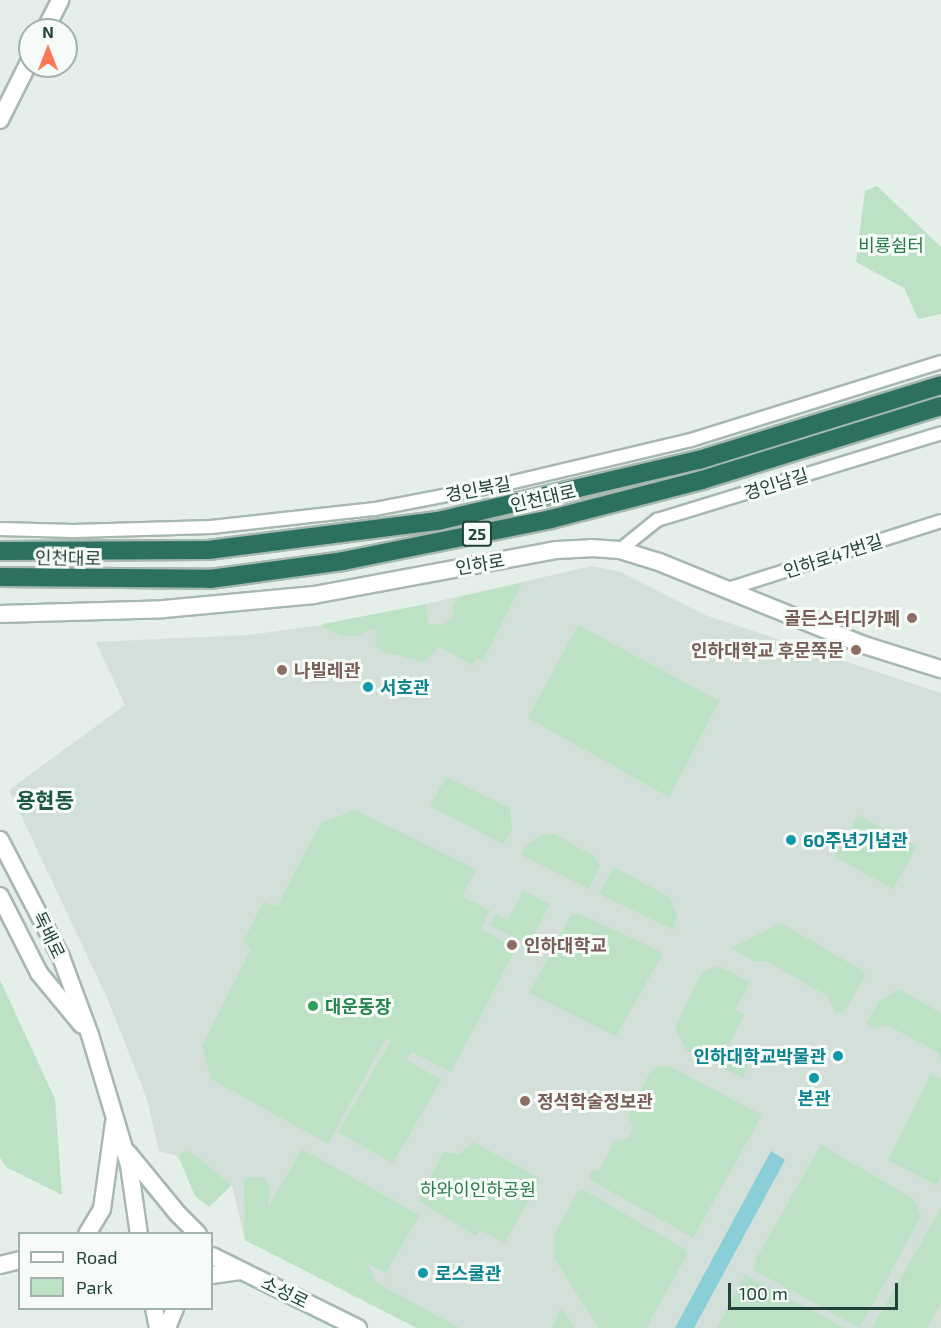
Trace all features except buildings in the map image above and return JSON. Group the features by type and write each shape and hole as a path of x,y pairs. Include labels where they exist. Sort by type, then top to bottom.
{"highway":[{"name":"인천대로","path":"0,551 208,550 438,521 699,460 941,384"},
{"name":"인천대로","path":"0,577 210,579 343,561 551,519 690,483 941,406"}],"main road":[{"path":"51,18 60,0"},
{"path":"0,120 21,78"},
{"name":"인하로","path":"0,614 164,609 314,595 557,550 620,550 659,562 724,591 861,644 941,669"},
{"name":"독배로","path":"0,840 61,957 90,1035 124,1149 139,1232"},
{"name":"독배로","path":"0,896 39,973 90,1035"},
{"path":"88,1232 102,1209 115,1116"},
{"path":"124,1149 177,1214 197,1232"},
{"path":"213,1246 242,1271"},
{"name":"소성로","path":"213,1256 358,1328"},
{"path":"0,1265 18,1260"},
{"path":"213,1275 242,1271"},
{"path":"154,1310 158,1328"},
{"path":"167,1328 174,1310"}],"street":[{"name":"경인북길","path":"0,529 74,531 211,527 375,509 505,484 691,440 941,362"},
{"name":"경인남길","path":"620,550 657,520 941,433"},
{"name":"인하로47번길","path":"724,591 941,521"}],"shaded area":[{"name":"인하대학교","path":"592,566 621,572 705,615 941,693 941,1328 417,1328 245,1240 232,1185 188,1151 177,1156 159,1151 147,1099 107,998 9,790 125,705 96,642 248,635 351,621"}],"green space":[{"name":"비룡쉼터","path":"877,186 941,247 941,314 918,319 904,288 856,262 865,191"},
{"path":"522,583 483,661 477,658 472,665 440,647 424,662 381,651 375,644 377,632 371,629 357,636 342,636 324,628 323,624 426,604 428,624 443,625 454,616 452,607 459,597"},
{"path":"578,625 719,701 669,797 528,718"},
{"path":"446,777 510,808 512,831 503,844 430,806"},
{"name":"대운동장","path":"355,810 476,869 462,896 490,910 481,929 516,948 451,1072 412,1052 406,1059 441,1080 393,1163 338,1132 391,1041 386,1038 328,1144 211,1079 202,1046 251,949 243,942 263,902 277,906 321,823"},
{"path":"858,815 917,846 893,889 835,857"},
{"path":"545,834 555,834 595,857 600,866 589,889 521,855 525,846"},
{"path":"614,867 669,897 677,915 674,930 599,894"},
{"path":"523,891 550,904 529,945 490,925 495,914 508,920"},
{"path":"577,913 660,951 662,955 616,1036 529,993 571,915"},
{"path":"781,923 863,971 865,976 843,1013 835,1012 828,996 768,962 754,961 731,948"},
{"path":"718,966 750,982 735,1010 744,1015 725,1052 748,1065 743,1078 686,1050 675,1027 702,972"},
{"path":"0,980 55,1099 62,1195 6,1167 0,1157"},
{"path":"899,989 941,1013 941,1062 939,1053 887,1025 874,1028 867,1023 879,1001"},
{"path":"658,1066 669,1066 762,1115 693,1238 589,1179 591,1171 600,1169 614,1142 629,1138 633,1126 628,1116 650,1072"},
{"path":"931,1074 941,1079 941,1177 937,1185 888,1160"},
{"name":"하와이인하공원","path":"474,1142 540,1179 505,1243 480,1230 476,1236 418,1200 444,1152 459,1154"},
{"path":"821,1145 914,1199 921,1216 860,1328 754,1270 756,1259"},
{"path":"302,1149 419,1215 386,1273 359,1259 369,1266 375,1282 460,1328 417,1328 245,1240 244,1181 247,1177 265,1178 270,1188 268,1207"},
{"path":"188,1150 232,1185 209,1207 195,1196 178,1156"},
{"path":"584,1190 686,1250 687,1255 646,1328 599,1328 554,1258 554,1235 578,1191"},
{"path":"941,1208 941,1303 927,1328 872,1328"},
{"path":"745,1275 845,1328 717,1328"},
{"path":"561,1308 575,1328 552,1328"}],"water":[{"path":"771,1151 785,1160 694,1328 675,1328"}],"place":[{"name":"골든스터디카페","path":"912,618"},
{"name":"인하대학교 후문쪽문","path":"856,650"},
{"name":"나빌레관","path":"282,670"},
{"name":"서호관","path":"368,687"},
{"name":"60주년기념관","path":"791,840"},
{"name":"인하대학교","path":"512,945"},
{"name":"대운동장","path":"313,1006"},
{"name":"인하대학교박물관","path":"838,1056"},
{"name":"본관","path":"814,1078"},
{"name":"정석학술정보관","path":"525,1101"},
{"name":"로스쿨관","path":"423,1273"}],"district":[{"name":"용현동","path":"45,800"}]}
